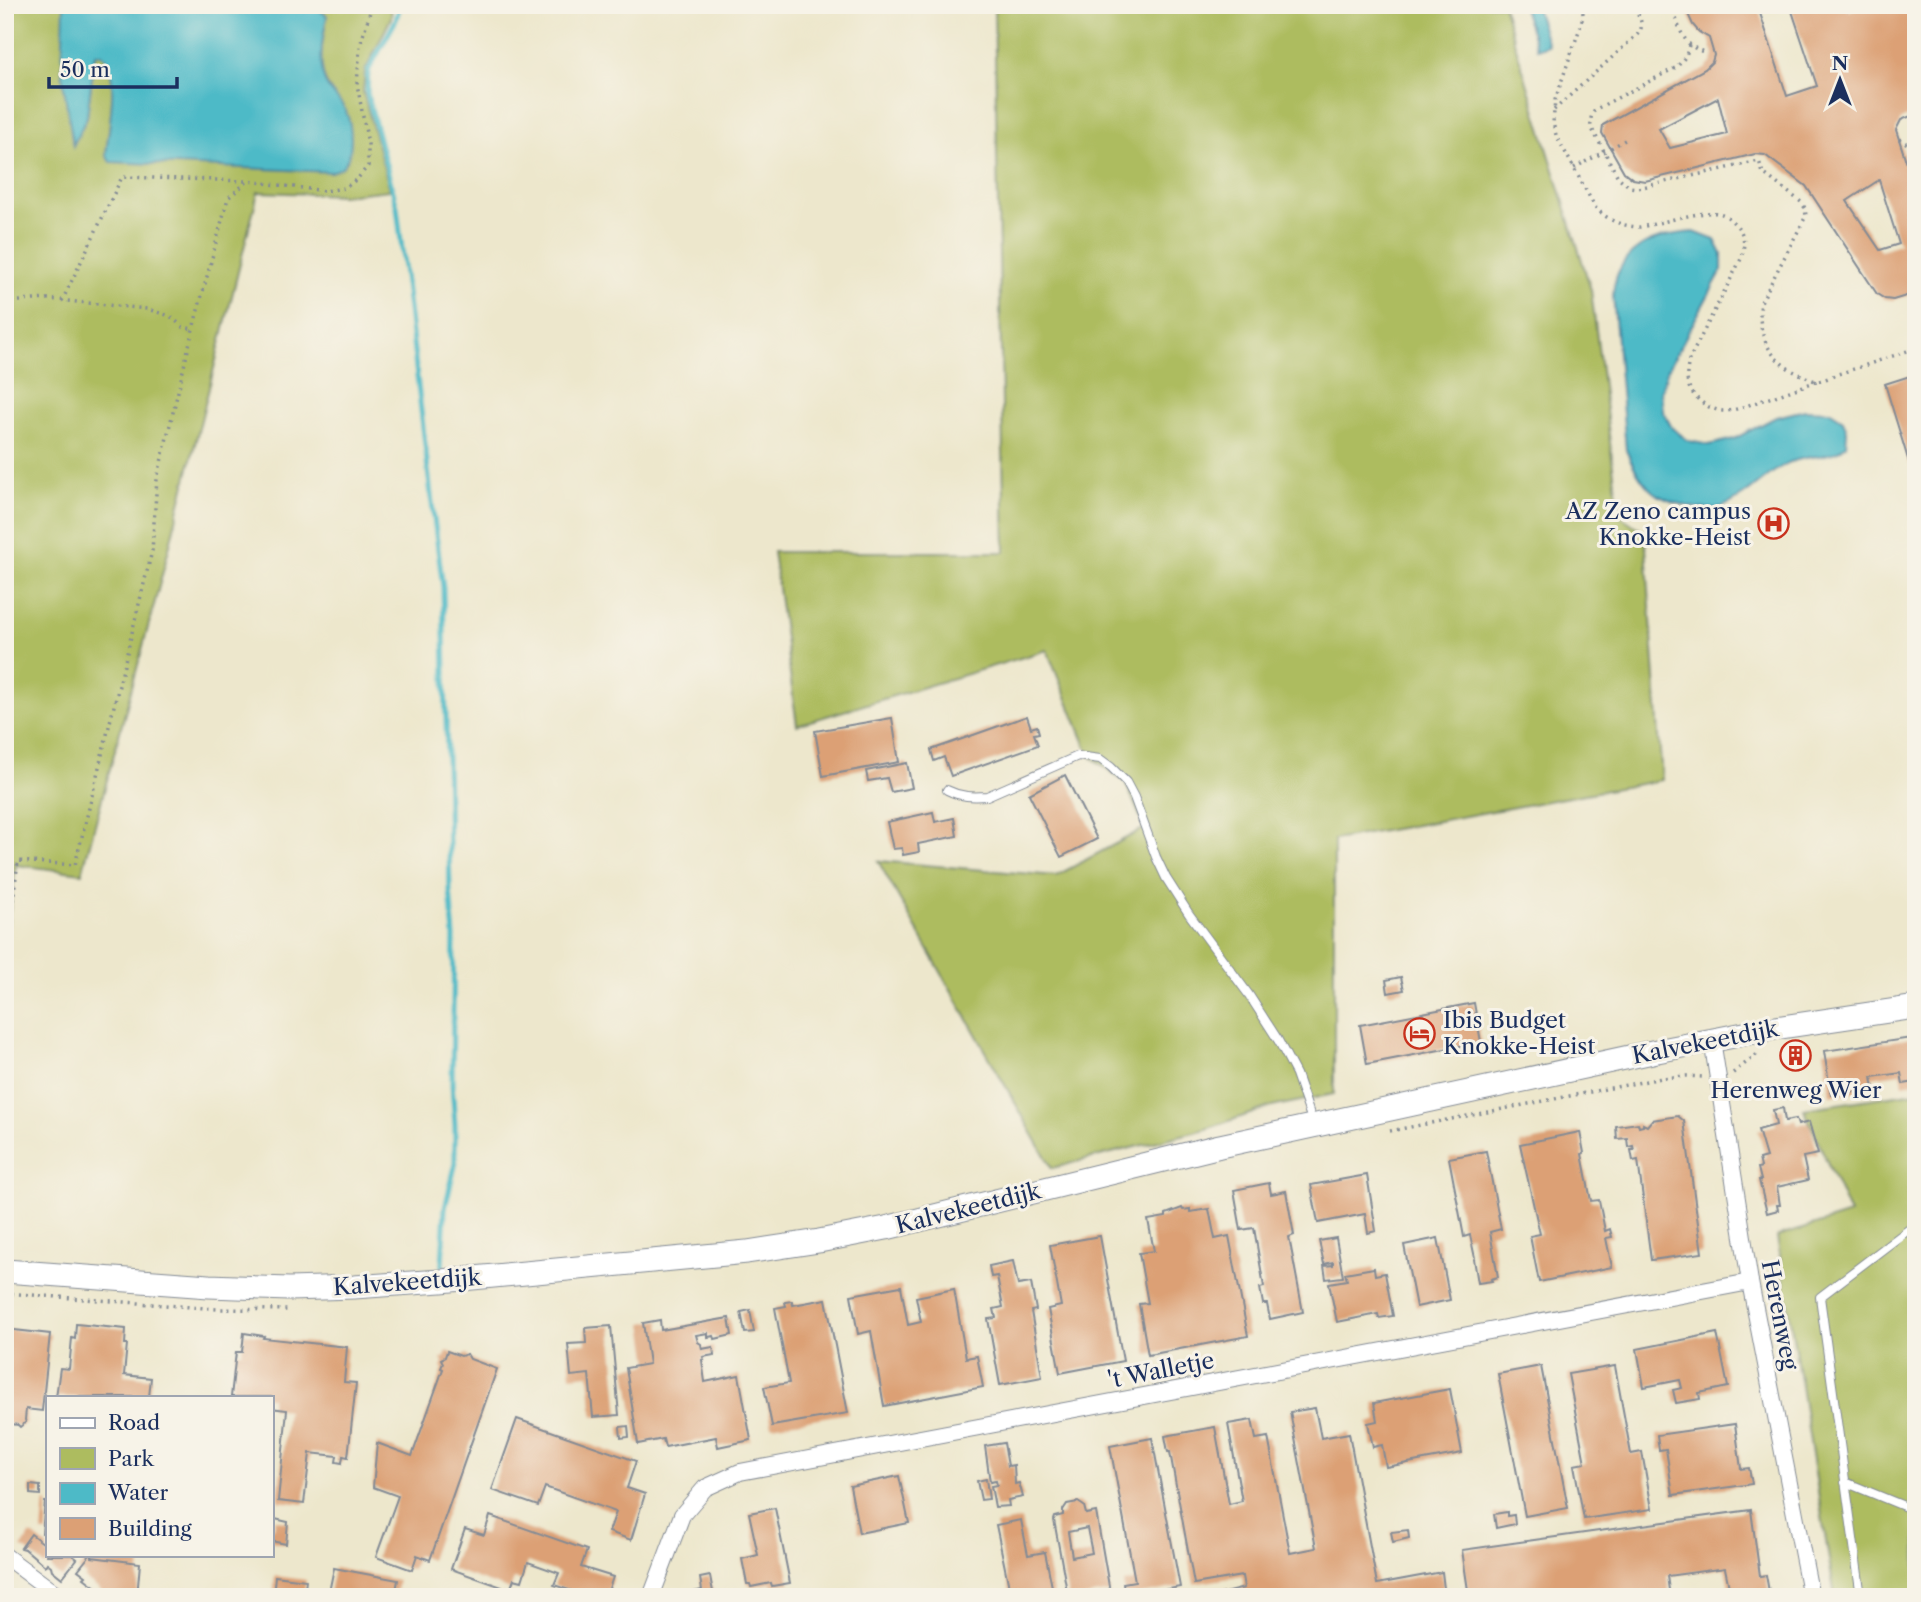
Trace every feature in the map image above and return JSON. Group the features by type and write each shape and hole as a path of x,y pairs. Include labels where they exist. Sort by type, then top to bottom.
{"street":[{"name":"Kalvekeetdijk","path":"5,1271 289,1289 441,1281 707,1257 820,1241 886,1228 1220,1146 1712,1040 1916,1007"},
{"name":"Herenweg","path":"1712,1040 1750,1282 1811,1597"},
{"name":"'t Walletje","path":"651,1597 682,1516 705,1488 740,1472 1750,1282"},
{"path":"5,1556 60,1597"}],"lane":[{"path":"947,790 971,797 987,796 1078,756 1100,759 1111,767 1126,782 1134,797 1166,878 1278,1040 1296,1074 1314,1126"},
{"path":"1861,1597 1821,1297 1916,1224"},
{"path":"1845,1482 1916,1511"}],"path":[{"path":"62,301 122,177 248,181 325,191 345,188 358,178 368,166 368,144 357,84 360,46 372,5"},
{"path":"1582,5 1581,25 1555,100 1553,123 1556,135 1595,207 1614,222 1630,227 1707,212 1720,213 1729,218 1744,237 1745,247 1741,259 1689,360 1687,384 1699,401 1710,408 1723,411 1738,409 1916,348"},
{"path":"1553,111 1639,33 1642,22 1633,5"},
{"path":"1672,5 1683,36 1689,44 1704,52"},
{"path":"1689,44 1686,57 1677,67 1597,109 1592,114 1591,127 1618,177 1630,187 1647,187 1759,161 1763,173 1801,202 1806,216 1761,302 1759,323 1766,344 1784,365 1818,381"},
{"path":"1899,138 1914,147 1907,161"},
{"path":"1574,168 1625,140"},
{"path":"5,963 18,861 75,865 152,551 157,479 193,329 228,198 248,181"},
{"path":"1916,298 1913,298 1916,311"},
{"path":"5,302 48,299 147,309 170,316 183,327 193,329"}],"green space":[{"path":"5,5 64,5 64,39 73,145 87,117 95,54 103,54 108,62 112,87 106,155 342,105 327,84 321,64 327,16 313,5 392,5 391,18 365,71 363,92 390,190 343,195 258,192 165,564 82,873 16,865 5,942"},
{"path":"994,5 1503,5 1591,290 1619,515 1645,533 1662,780 1334,840 1334,1094 1267,1108 1206,1129 1052,1168 878,861 1056,876 1145,828 1125,782 1090,756 1047,650 797,725 773,552 1005,552"},
{"path":"1916,1092 1916,1597 1835,1597 1777,1237 1850,1214 1804,1109"}],"water":[{"path":"64,5 313,5 327,16 321,53 322,68 330,90 346,111 350,125 349,156 340,168 331,172 110,162 106,155 112,87 108,62 102,54 95,54 87,117 73,146 62,74"},
{"path":"1522,5 1535,5 1548,45 1537,49"},
{"path":"1694,232 1715,240 1722,254 1722,270 1667,371 1661,392 1663,411 1672,428 1689,441 1709,445 1734,439 1776,417 1805,410 1829,411 1843,420 1847,431 1846,445 1839,451 1786,464 1724,506 1706,509 1673,502 1648,487 1626,450 1613,293 1622,265 1640,247 1665,236"}],"building":[{"path":"1687,5 1772,5 1759,10 1787,96 1817,86 1790,5 1846,5 1848,11 1866,5 1916,5 1916,114 1901,120 1896,130 1916,192 1916,293 1893,300 1877,294 1806,186 1765,155 1755,154 1645,181 1633,179 1624,172 1602,133 1603,125 1705,69 1712,62 1714,55 1709,38 1699,32 1688,14","holes":["1718,98 1727,134 1670,148 1659,129","1879,180 1899,244 1880,250 1847,201"]},
{"path":"1916,374 1916,482 1915,482 1885,384"},
{"path":"1027,716 1031,728 1037,726 1039,733 1034,734 1038,745 951,776 944,757 934,761 931,750"},
{"path":"892,718 899,762 823,776 815,731"},
{"path":"907,763 912,788 891,792 887,778 868,781 866,771"},
{"path":"1065,775 1097,839 1061,857 1029,794"},
{"path":"933,812 935,822 954,818 957,836 918,844 919,852 903,855 902,848 893,849 887,822"},
{"path":"1401,977 1404,990 1388,993 1386,980"},
{"name":"Ibis Budget Knokke-Heist","path":"1474,1003 1481,1042 1367,1064 1360,1025"},
{"path":"1912,1035 1916,1035 1916,1082 1903,1084 1901,1073 1872,1077 1874,1089 1831,1095 1824,1051 1912,1038"},
{"path":"1783,1108 1785,1121 1796,1119 1798,1125 1809,1122 1818,1154 1803,1157 1808,1180 1777,1187 1780,1205 1777,1205 1778,1210 1767,1213 1758,1168 1761,1167 1759,1159 1766,1157 1758,1130 1776,1125 1773,1110"},
{"path":"1678,1116 1684,1121 1702,1253 1651,1260 1638,1160 1633,1161 1633,1146 1628,1147 1627,1138 1617,1139 1616,1126 1638,1123 1639,1127 1643,1124 1647,1126 1652,1120"},
{"path":"1580,1132 1591,1201 1599,1200 1605,1231 1610,1229 1612,1237 1606,1238 1612,1267 1539,1282 1530,1236 1540,1234 1520,1144"},
{"path":"1486,1151 1501,1229 1490,1232 1498,1277 1491,1279 1492,1281 1478,1283 1470,1235 1464,1237 1449,1158"},
{"path":"1367,1175 1376,1231 1368,1233 1365,1214 1318,1223 1311,1185"},
{"path":"1269,1183 1271,1194 1286,1191 1294,1235 1289,1237 1303,1312 1270,1319 1260,1288 1264,1287 1254,1228 1241,1230 1234,1190"},
{"path":"1182,1208 1190,1209 1190,1212 1209,1209 1215,1239 1229,1236 1248,1336 1148,1355 1139,1304 1148,1303 1139,1253 1154,1251 1148,1220 1166,1217 1166,1214"},
{"path":"1100,1236 1123,1361 1060,1373 1048,1309 1061,1306 1050,1245"},
{"path":"1336,1238 1343,1277 1326,1279 1324,1266 1333,1265 1333,1262 1324,1264 1319,1241"},
{"path":"1438,1238 1450,1300 1416,1307 1404,1245"},
{"path":"1013,1261 1018,1285 1031,1283 1036,1310 1031,1311 1042,1377 1000,1385 988,1319 996,1318 994,1309 1003,1307 997,1276 991,1277 989,1266"},
{"path":"1374,1268 1375,1275 1385,1273 1393,1316 1379,1318 1378,1314 1337,1322 1329,1283 1347,1280 1345,1273"},
{"path":"901,1286 908,1325 921,1322 916,1297 954,1289 966,1358 977,1356 983,1387 884,1406 871,1331 858,1334 851,1295"},
{"path":"826,1299 848,1413 772,1426 764,1387 789,1383 775,1308 786,1306 785,1302 792,1301 793,1305"},
{"path":"750,1310 754,1332 745,1333 741,1312"},
{"path":"729,1318 732,1335 715,1339 714,1336 708,1337 708,1333 696,1335 702,1349 713,1347 714,1355 703,1357 702,1360 705,1382 739,1375 751,1440 718,1447 716,1437 665,1447 663,1439 638,1444 626,1368 649,1364 643,1323 660,1320 661,1330"},
{"path":"76,1324 126,1329 124,1375 151,1378 149,1396 56,1396 60,1368 69,1369 72,1338 75,1339"},
{"path":"611,1326 619,1415 593,1417 589,1374 571,1376 568,1344 586,1343 585,1328"},
{"path":"5,1329 50,1334 42,1411 26,1409 26,1422 20,1427 5,1423"},
{"path":"244,1333 264,1336 263,1338 347,1347 344,1382 356,1383 348,1457 343,1456 342,1463 336,1462 337,1456 310,1453 304,1504 278,1501 287,1410 273,1408 273,1396 231,1396 236,1352 242,1352"},
{"path":"1717,1333 1728,1387 1699,1393 1700,1399 1676,1403 1673,1390 1682,1388 1680,1380 1644,1387 1637,1349"},
{"path":"447,1351 461,1356 467,1354 470,1359 497,1369 430,1560 417,1555 412,1570 376,1557 398,1496 373,1487 377,1443 412,1456 443,1369 441,1359"},
{"path":"1541,1366 1568,1508 1525,1516 1498,1374"},
{"path":"1615,1366 1631,1454 1642,1452 1652,1509 1584,1519 1574,1465 1585,1463 1568,1374"},
{"path":"1450,1389 1462,1453 1386,1467 1382,1445 1373,1447 1368,1423 1377,1421 1374,1403"},
{"path":"1315,1408 1321,1438 1349,1433 1377,1584 1442,1572 1445,1597 1209,1597 1244,1588 1242,1576 1194,1584 1165,1436 1215,1427 1229,1504 1242,1501 1228,1424 1252,1420 1256,1439 1268,1437 1290,1553 1316,1548 1290,1412"},
{"path":"517,1419 636,1461 627,1488 645,1494 631,1540 609,1532 616,1512 545,1487 538,1506 492,1490"},
{"path":"1735,1424 1741,1469 1749,1468 1752,1484 1673,1495 1666,1449 1659,1450 1657,1435"},
{"path":"628,1426 629,1437 621,1438 620,1427"},
{"path":"1152,1438 1180,1587 1125,1597 1123,1583 1135,1581 1110,1446"},
{"path":"1004,1443 1008,1466 1014,1465 1015,1484 1019,1483 1023,1497 1008,1500 1009,1506 995,1507 991,1486 997,1485 996,1481 990,1482 985,1446"},
{"path":"899,1476 909,1523 859,1533 850,1486"},
{"path":"986,1479 989,1499 981,1500 977,1481"},
{"path":"30,1485 40,1486 40,1495 30,1494"},
{"path":"45,1502 46,1502 46,1533 42,1533"},
{"path":"1078,1502 1084,1506 1086,1514 1096,1512 1110,1592 1068,1597 1054,1520 1055,1517 1063,1515 1067,1504","holes":["1087,1528 1092,1553 1072,1557 1068,1532"]},
{"path":"775,1508 790,1583 751,1587 747,1584 742,1559 758,1555 749,1513"},
{"path":"1751,1510 1760,1576 1766,1575 1770,1597 1731,1597 1725,1568 1667,1576 1670,1597 1469,1597 1462,1550"},
{"path":"1507,1512 1507,1516 1514,1515 1515,1524 1496,1528 1494,1514"},
{"path":"490,1516 587,1550 581,1567 613,1577 607,1594 594,1597 554,1585 559,1573 528,1562 522,1581 514,1579 510,1590 451,1569 465,1529 484,1535"},
{"path":"275,1519 288,1522 286,1544 273,1541"},
{"path":"1021,1520 1028,1555 1045,1552 1054,1597 1011,1597 996,1525"},
{"path":"1408,1530 1409,1538 1393,1542 1391,1532"},
{"path":"31,1534 46,1545 46,1556 73,1556 77,1559 62,1578 47,1563 45,1566 21,1548"},
{"path":"89,1556 140,1563 137,1597 109,1597 78,1570"},
{"path":"334,1568 398,1580 395,1597 328,1597"},
{"path":"275,1576 306,1580 304,1597 273,1597"},
{"path":"710,1576 714,1597 695,1597 694,1592 702,1590 700,1578"}],"waterway":[{"path":"400,5 396,20 368,71 367,93 397,207 443,588 450,890 454,936 452,1084 455,1166 445,1208 442,1266"}],"place":[{"name":"AZ Zeno campus Knokke-Heist","path":"1774,524"},
{"name":"Ibis Budget Knokke-Heist","path":"1420,1033"},
{"name":"Herenweg Wier","path":"1796,1056"}]}
